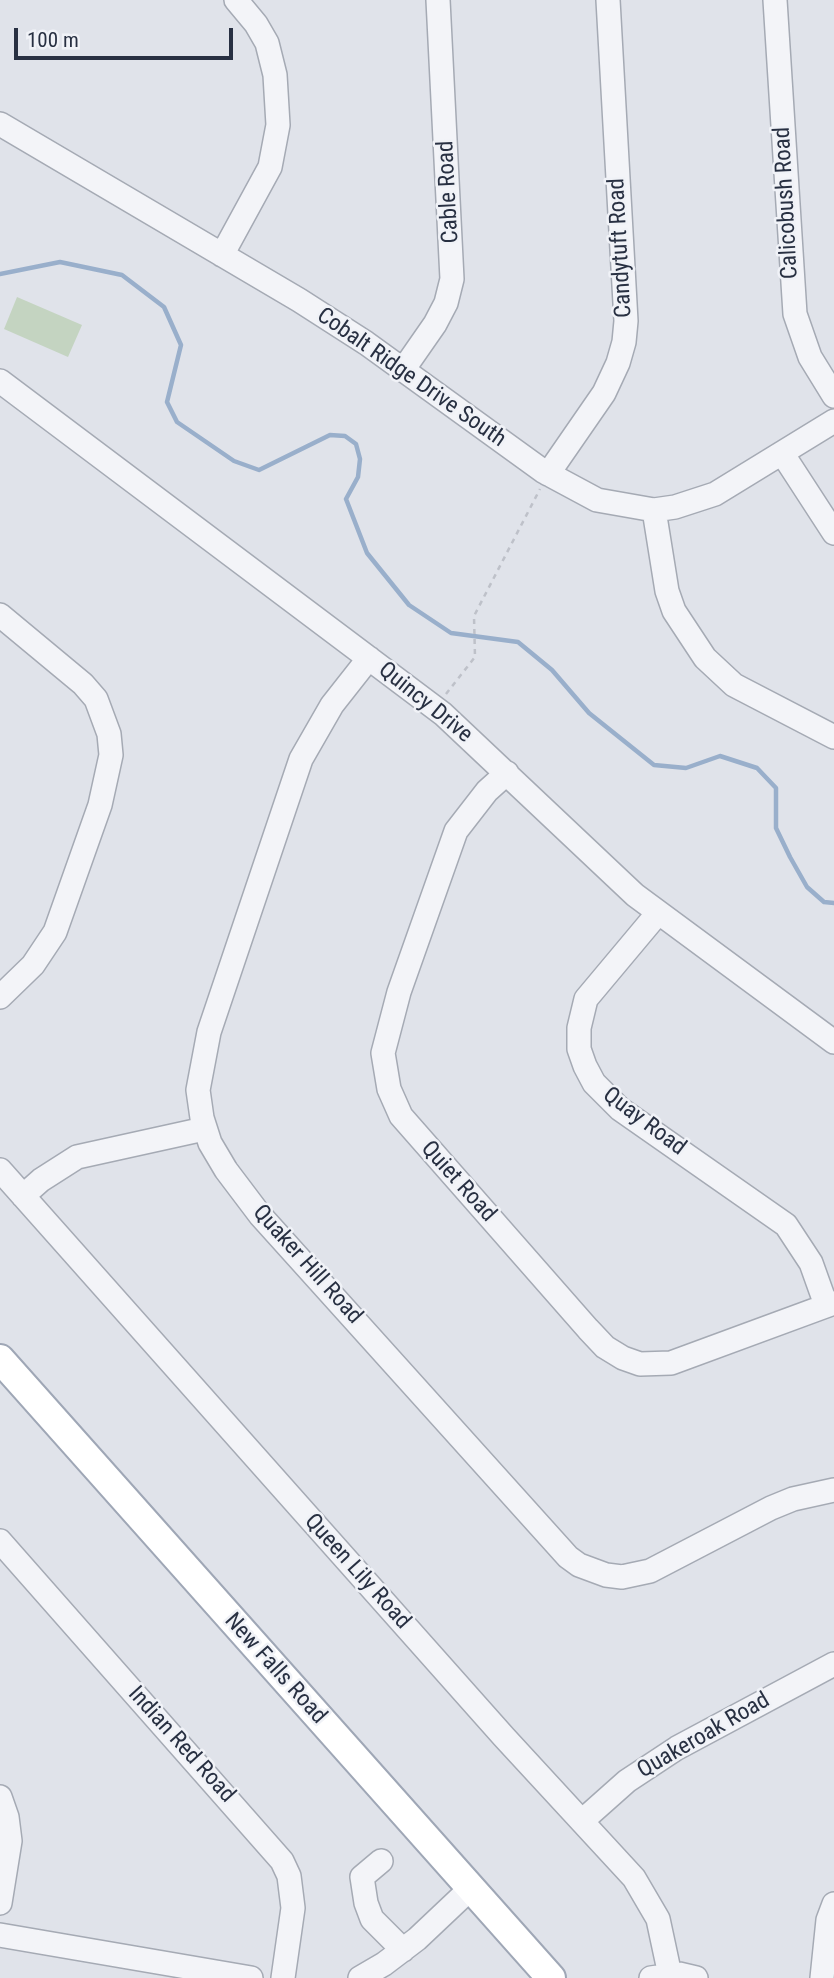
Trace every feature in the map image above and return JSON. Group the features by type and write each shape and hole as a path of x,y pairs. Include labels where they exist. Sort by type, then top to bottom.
{"main road":[{"name":"New Falls Road","path":"0,1359 551,1978"}],"street":[{"path":"222,255 270,167 278,125 275,75 267,43 257,24 236,0"},
{"name":"Cable Road","path":"403,370 436,324 446,303 452,279 438,0"},
{"name":"Candytuft Road","path":"548,474 604,393 624,342 626,321 608,0"},
{"name":"Calicobush Road","path":"775,0 795,314 810,357 834,396"},
{"name":"Cobalt Ridge Drive South","path":"0,124 299,300 403,370 548,474 597,499 654,510 675,507 715,494 834,421"},
{"name":"Quincy Drive","path":"0,382 435,708 658,913 834,1042"},
{"path":"782,453 834,533"},
{"path":"654,510 667,591 674,611 705,658 734,685 834,737"},
{"path":"0,615 83,684 96,699 109,734 111,755 100,805 55,932 33,965 0,997"},
{"name":"Quaker Hill Road","path":"369,658 317,729 295,775 201,1060 198,1090 204,1129 226,1170 260,1214 568,1557 579,1565 606,1575 638,1575 678,1558 771,1508 793,1499 834,1490"},
{"name":"Quiet Road","path":"506,773 486,791 456,831 398,992 383,1053 388,1089 401,1116 587,1329 623,1359 640,1364 671,1363 830,1304"},
{"name":"Quay Road","path":"658,913 586,999 579,1028 579,1049 585,1066 600,1091 620,1109 786,1225 811,1264 830,1304"},
{"path":"23,1196 41,1180 78,1157 204,1129"},
{"name":"Queen Lily Road","path":"0,1170 647,1897 658,1919 661,1977"},
{"name":"Indian Red Road","path":"0,1541 282,1861 289,1876 293,1908 283,1978"},
{"name":"Quakeroak Road","path":"582,1822 627,1781 677,1748 834,1664"},
{"path":"0,1797 7,1817 10,1841 0,1903"},
{"path":"382,1861 362,1877 366,1903 372,1919 403,1950"},
{"path":"360,1978 403,1950 471,1888"},
{"path":"822,1978 828,1920 834,1904"},
{"path":"0,1935 251,1978"},
{"path":"661,1977 696,1978"}],"path":[{"path":"435,708 475,657 474,616 548,474"}],"green space":[{"path":"17,297 82,325 68,357 4,329"}],"waterway":[{"path":"0,274 60,262 122,275 164,307 181,345 167,402 177,422 234,461 259,470 330,435 345,436 356,444 360,459 358,477 346,499 367,553 409,605 451,633 518,642 552,670 589,713 654,765 686,768 720,756 757,768 776,788 776,828 807,887 824,902 834,903"}]}
